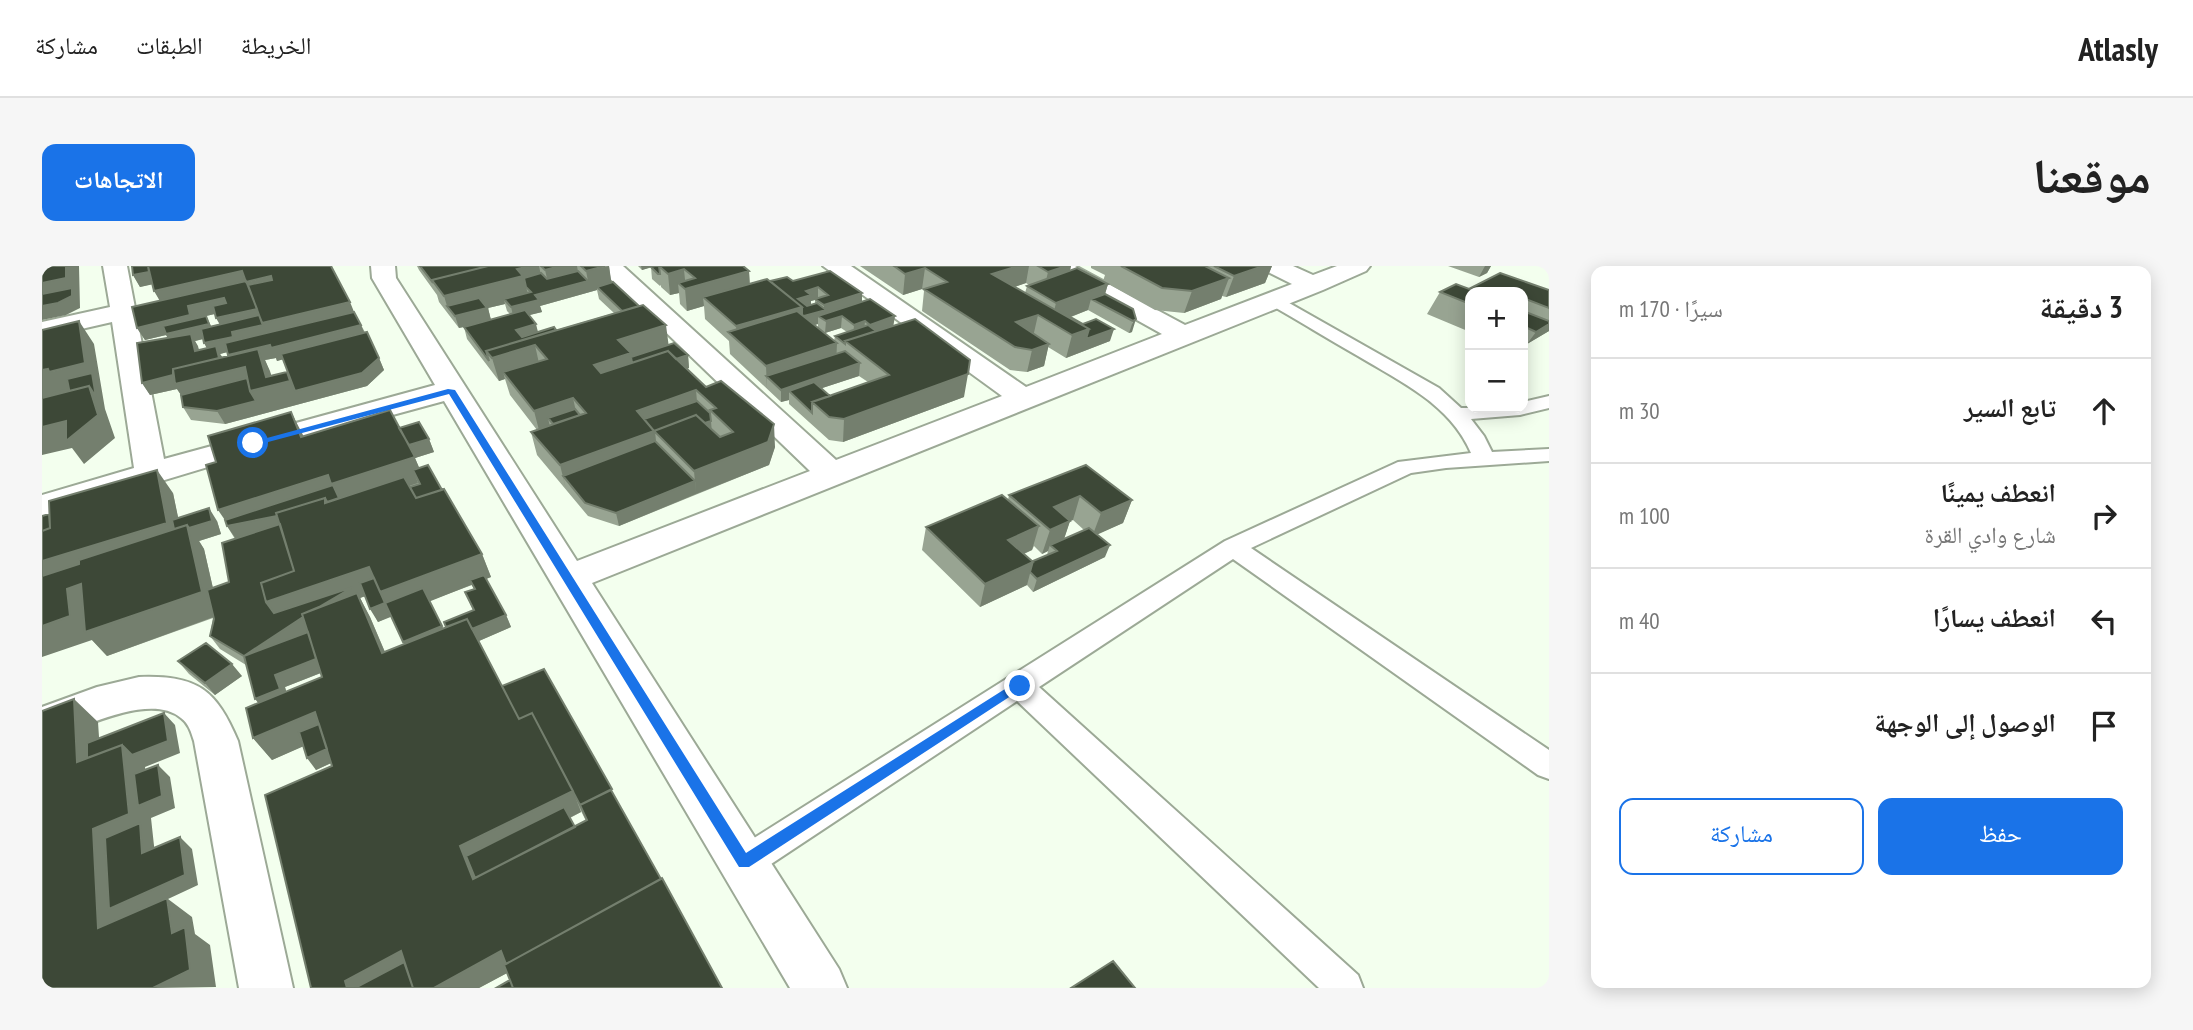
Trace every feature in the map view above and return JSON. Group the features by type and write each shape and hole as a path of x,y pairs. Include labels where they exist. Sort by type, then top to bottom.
{"street":[{"path":"114,266 151,473"},
{"path":"383,266 384,278 451,390 820,988"},
{"path":"609,266 833,475"},
{"path":"835,266 1025,399"},
{"path":"1056,266 1185,336"},
{"path":"1274,266 1314,285"},
{"path":"567,579 1358,266"},
{"path":"42,330 122,312"},
{"path":"42,506 451,390"},
{"path":"42,725 111,700 142,693 172,695 195,704 207,720 216,741 266,988"}],"lane":[{"path":"1275,300 1432,392 1456,414 1474,436 1485,460"},
{"path":"1456,414 1520,409 1549,402"},
{"path":"744,863 1233,547 1406,467 1485,460 1547,461"},
{"path":"1233,547 1549,766"},
{"path":"1020,686 1345,988"}],"building":[{"path":"42,266 66,266 66,278 42,283"},
{"path":"132,266 148,266 149,272 133,275"},
{"path":"148,266 331,266 350,302 262,323 248,285 272,280 271,276 246,282 242,271 154,291"},
{"path":"420,266 488,266 432,280 433,283"},
{"path":"488,266 530,266 517,269 523,276 444,296 432,280"},
{"path":"541,266 560,266 545,270"},
{"path":"581,266 605,266 586,271"},
{"path":"659,266 660,274 651,267"},
{"path":"659,266 743,266 749,271 685,289 678,283 695,278 684,269 668,274"},
{"path":"894,266 1018,266 992,274 1089,329 1072,335 1038,315 1016,322 1049,344 1032,350 1015,347 924,289 947,282 925,268 905,274"},
{"path":"1038,266 1066,266 1048,272"},
{"path":"1121,266 1205,266 1229,278 1192,291 1162,288"},
{"path":"1214,266 1263,266 1234,276"},
{"path":"1077,268 1108,284 1056,303 1027,286"},
{"path":"578,271 588,281 535,295 539,300 511,307 504,299 531,292 526,287 524,278 541,273 547,279"},
{"path":"830,271 862,293 824,305 815,299 828,295 818,287 806,291 811,295 798,299 807,306 817,303 826,310 804,316 802,307 770,281 787,277 793,281"},
{"path":"1500,273 1549,290 1549,308 1528,300 1528,287 1473,287"},
{"path":"767,279 802,307 736,326 703,297"},
{"path":"246,281 257,309 216,318 213,306 226,303 224,298 188,306 190,315 137,328 132,307"},
{"path":"613,282 639,306 622,311 597,287"},
{"path":"1456,284 1465,287 1465,302 1440,292"},
{"path":"72,288 72,296 58,303 42,306 42,294"},
{"path":"1105,294 1133,309 1136,319 1133,321 1091,299"},
{"path":"479,298 487,308 455,316 447,306"},
{"path":"870,299 895,316 870,325 865,321 854,325 842,316 826,321 818,316"},
{"path":"643,305 666,325 618,340 631,353 594,365 601,373 668,351 706,387 721,381 774,424 768,442 694,471 654,431 560,465 531,432 586,413 573,398 534,411 503,372 547,359 535,345 492,358 486,351","holes":["696,390 716,408 710,410 733,432 720,437 696,415 654,431 637,411"]},
{"path":"525,310 536,324 516,330 522,337 554,327 556,330 486,351 489,361 464,327"},
{"path":"797,311 837,343 766,366 728,332"},
{"path":"354,312 361,325 271,348 270,345 228,355 225,343"},
{"path":"1528,313 1549,321 1549,324 1536,332 1528,328"},
{"path":"1063,314 1083,324 1096,319 1114,329 1086,339 1089,329"},
{"path":"259,315 263,325 232,332 233,337 204,343 201,329"},
{"path":"206,316 209,324 166,334 163,326"},
{"path":"915,319 970,360 968,374 844,419 829,417 812,402 889,375 845,341"},
{"path":"79,321 85,363 49,372 48,369 42,370 42,330"},
{"path":"868,325 876,331 845,341 845,344 835,336"},
{"path":"367,332 379,358 362,373 295,391 281,354"},
{"path":"191,334 195,351 216,346 219,358 173,369 173,375 142,383 137,343"},
{"path":"674,343 688,355 676,359 668,351 632,363 631,357"},
{"path":"258,349 266,377 287,372 290,381 250,391 245,367 175,384 173,369"},
{"path":"845,351 860,363 781,390 766,376"},
{"path":"92,373 96,397 89,386 53,395 69,389 67,379"},
{"path":"247,378 256,401 217,411 183,407 181,395"},
{"path":"814,382 830,396 812,402 812,413 789,391"},
{"path":"89,386 98,415 66,441 66,421 42,427 42,398"},
{"path":"697,401 710,413 711,421 705,423 696,415 654,431 644,419"},
{"path":"575,409 580,415 553,424 548,418"},
{"path":"390,410 415,457 331,484 328,475 218,510 206,465 216,462 208,436 291,412 301,437"},
{"path":"419,422 429,439 409,445 399,428"},
{"path":"655,441 695,481 616,513 585,503 563,476"},
{"path":"428,465 442,490 416,498 410,487 420,484 413,470"},
{"path":"1086,465 1132,500 1101,513 1080,496 1054,507 1070,521 1050,530 1009,495"},
{"path":"157,470 167,523 42,561 42,531 50,528 49,501"},
{"path":"404,477 416,498 444,489 482,554 380,592 369,567 266,602 261,583 294,571 276,513 325,498 325,503"},
{"path":"333,485 339,498 327,502 325,498 276,513 277,516 227,526 225,520"},
{"path":"1002,495 1039,526 1008,540 1033,562 985,584 926,527"},
{"path":"209,508 212,521 189,528 187,525 174,529 172,520"},
{"path":"49,514 50,528 42,531 42,516"},
{"path":"280,524 294,571 261,583 266,602 274,613 353,587 302,614 303,617 244,656 210,636 214,619 207,590 229,582 222,543"},
{"path":"187,525 202,592 85,632 81,584 67,589 70,616 42,626 42,576 79,564 79,560"},
{"path":"1089,528 1110,545 1037,579 1030,572 1033,561 1057,551 1050,545"},
{"path":"484,575 506,615 472,629 467,619 446,627 444,622 474,610 465,592 475,589 470,580"},
{"path":"374,578 385,603 370,609 360,583"},
{"path":"423,588 442,626 403,642 385,603"},
{"path":"357,593 382,653 467,619 519,719 532,713 573,791 460,846 473,879 587,820 580,805 611,790 661,879 506,964 501,951 434,988 413,988 401,951 345,981 347,988 311,988 265,795 332,766 315,712 253,738 246,708 322,677 302,614"},
{"path":"308,632 316,659 275,675 280,689 255,699 244,656"},
{"path":"206,643 232,664 205,683 178,661"},
{"path":"544,669 612,789 580,805 532,713 519,719 502,686"},
{"path":"74,699 77,762 122,745 129,814 93,829 98,928 167,898 172,933 185,927 190,970 153,988 42,988 42,711"},
{"path":"164,713 168,741 132,755 122,745 87,758 87,743"},
{"path":"319,724 327,749 307,758 299,732"},
{"path":"158,765 162,796 138,806 134,774"},
{"path":"564,807 575,827 475,878 466,856"},
{"path":"140,823 142,853 180,837 185,875 109,909 105,838"},
{"path":"662,878 722,988 513,988 504,965"},
{"path":"1113,961 1135,988 1071,988"},
{"path":"404,962 413,988 355,988"},
{"path":"510,980 513,988 496,988"}],"route":[{"path":"253,443 451,390 744,863 1020,686"}]}
